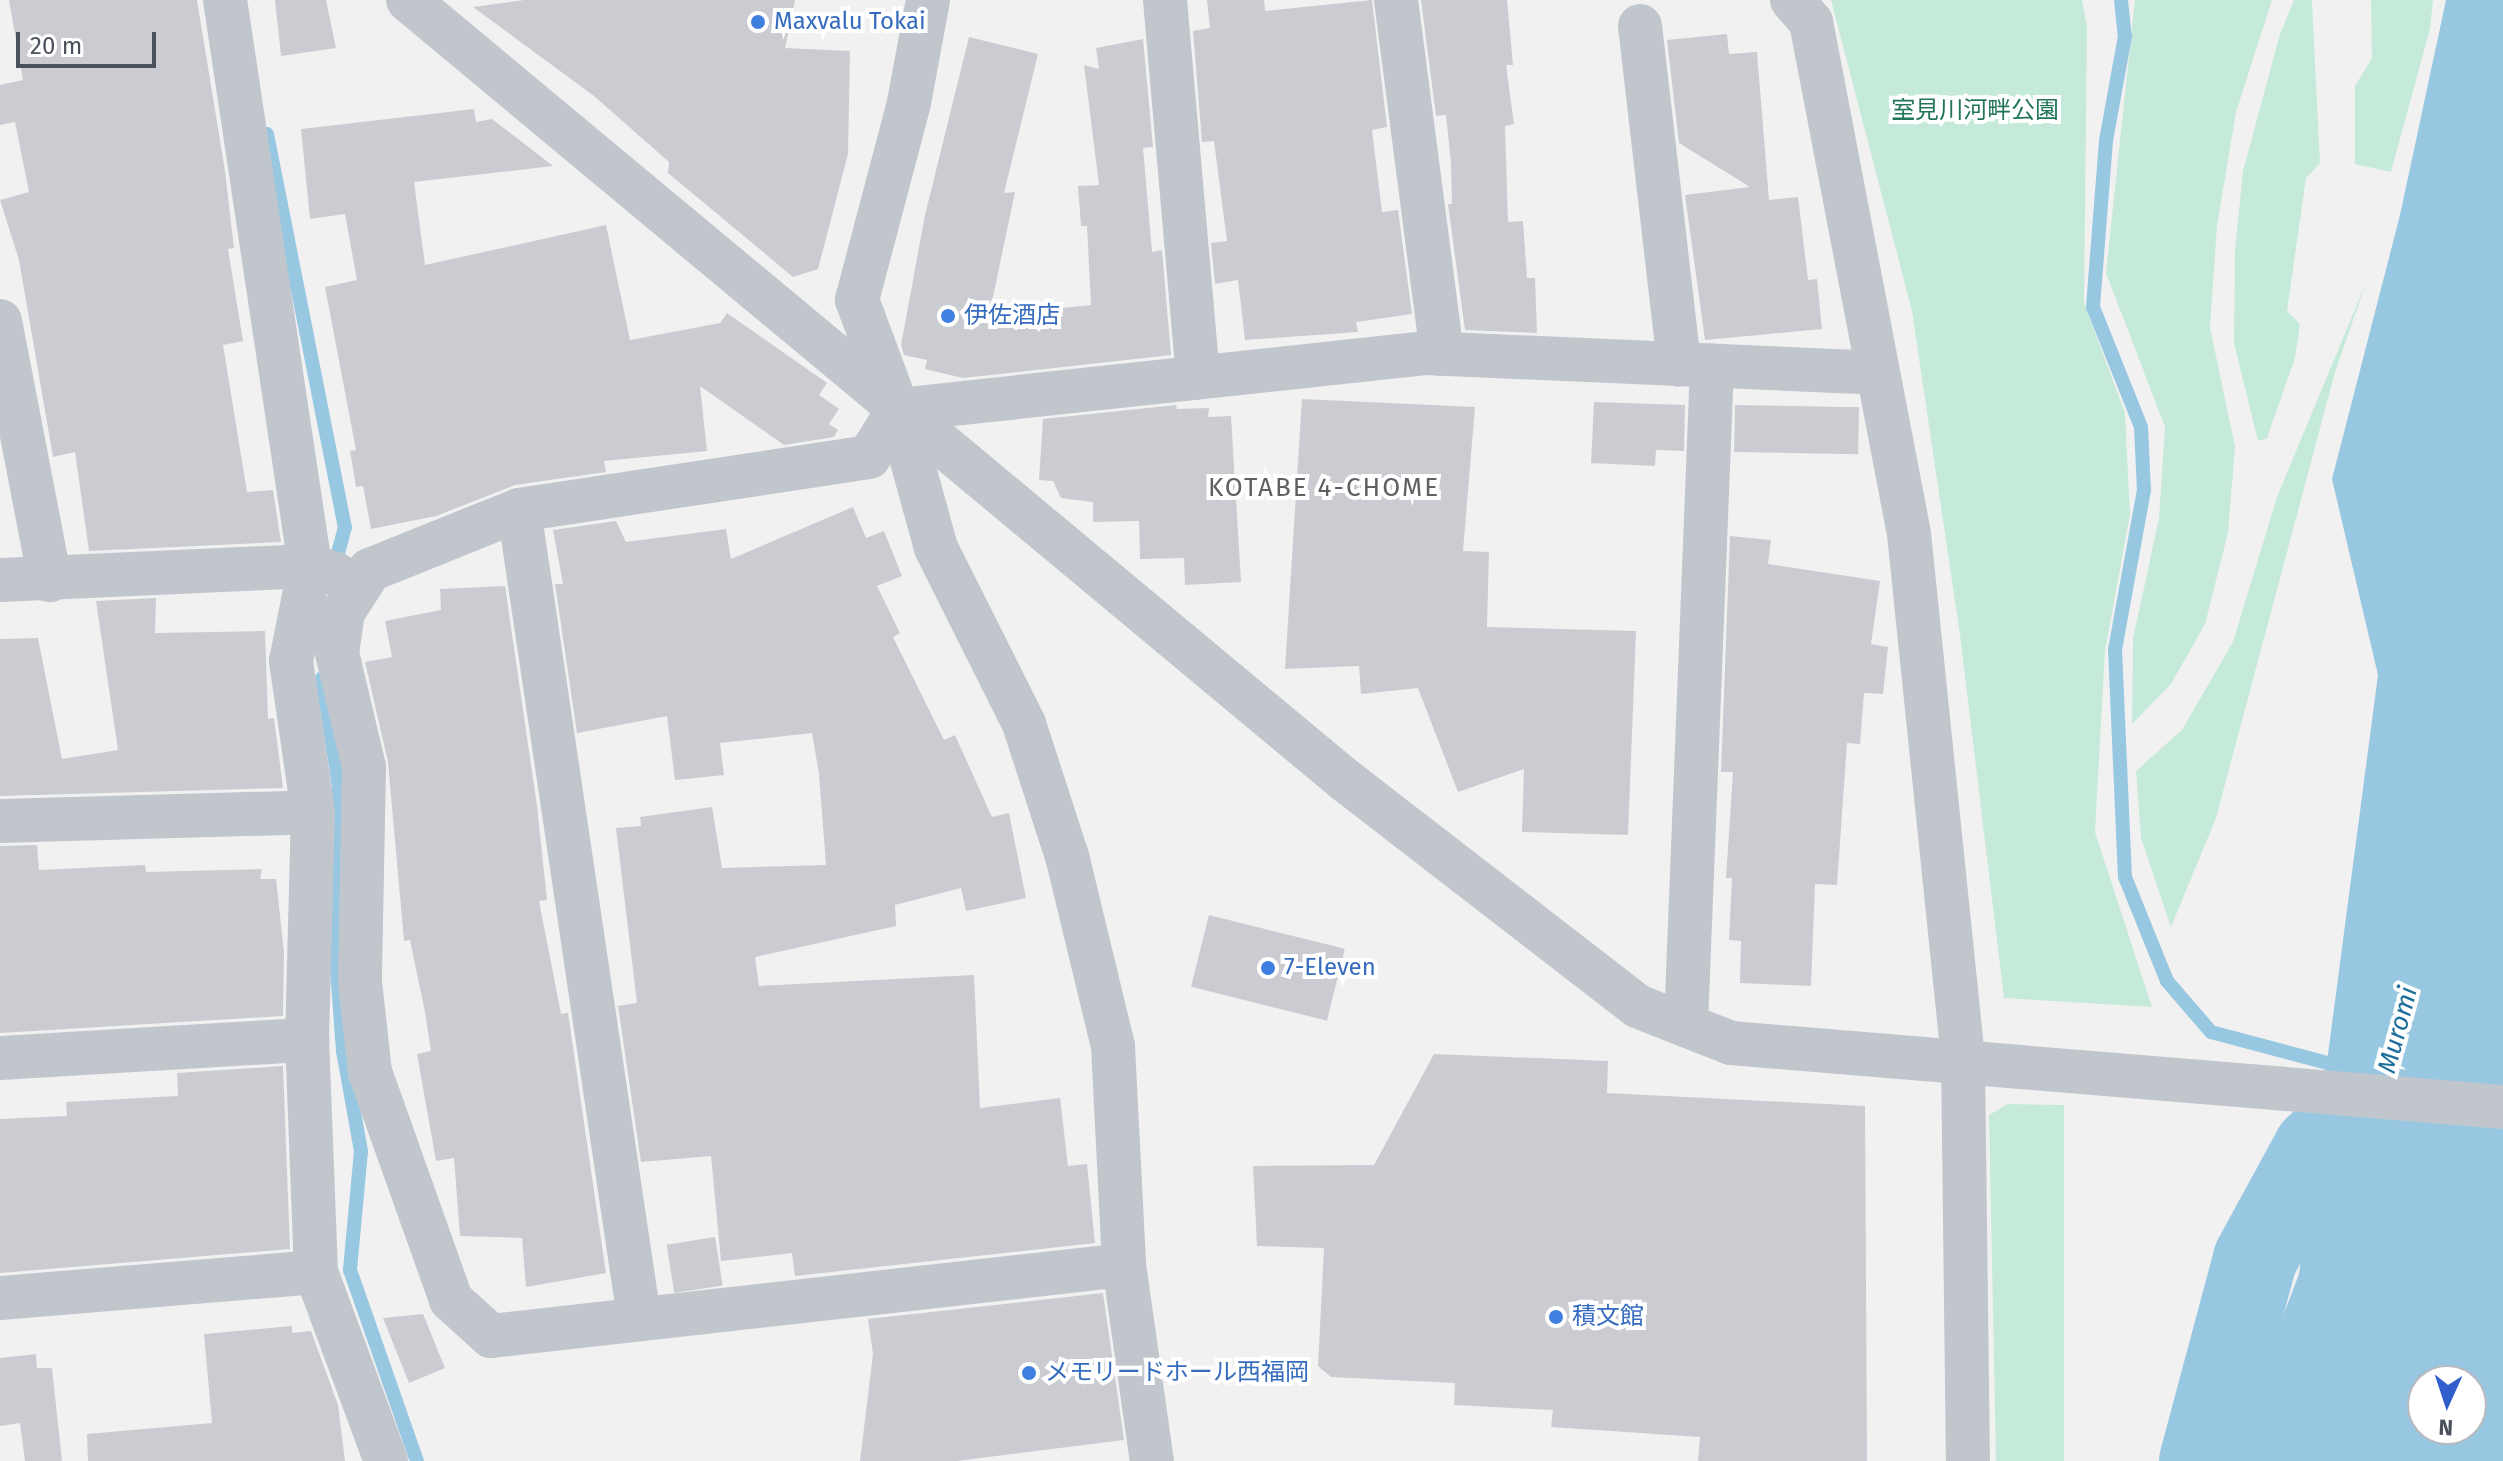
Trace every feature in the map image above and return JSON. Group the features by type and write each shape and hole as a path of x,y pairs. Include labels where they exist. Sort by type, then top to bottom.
{"street":[{"path":"225,0 310,566 291,661 313,812 307,1040 316,1272 386,1461"},
{"path":"408,0 698,237 898,410 1345,780 1637,1006 1731,1043 1963,1058 2503,1107"},
{"path":"928,0 909,103 857,300 898,410 936,548 1024,724 1067,856 1113,1046 1124,1265 1152,1461"},
{"path":"1165,0 1198,378"},
{"path":"1396,0 1442,354"},
{"path":"1792,0 1811,22 1909,534 1963,1058 1968,1461"},
{"path":"1640,26 1696,365 1686,1025"},
{"path":"0,321 50,580"},
{"path":"898,410 1442,354 1876,373"},
{"path":"898,410 869,457 519,510 370,570 343,612 337,653 364,767 360,982 370,1072 451,1300 491,1336 1124,1265"},
{"path":"519,510 639,1318"},
{"path":"0,580 310,566 361,583"},
{"path":"291,661 337,653"},
{"path":"0,821 313,812"},
{"path":"0,1058 307,1040"},
{"path":"0,1298 316,1272"}],"green space":[{"name":"室見川河畔公園","path":"1831,0 2082,0 2087,27 2084,303 2125,413 2130,514 2105,651 2095,832 2152,1007 2004,998 1960,635 1912,311"},
{"path":"2135,0 2272,0 2236,112 2217,226 2210,327 2235,447 2228,533 2205,624 2171,684 2132,724 2133,639 2159,518 2165,427 2106,273"},
{"path":"2294,0 2312,0 2320,163 2306,178 2287,311 2300,324 2295,358 2267,438 2258,441 2234,343 2235,250 2243,171 2280,34"},
{"path":"2371,0 2433,0 2430,29 2391,172 2355,164 2355,86 2372,58"},
{"path":"2366,283 2335,372 2216,818 2171,927 2141,838 2136,771 2182,730 2233,642 2277,497"},
{"path":"2008,1104 2064,1105 2064,1461 1996,1461 1989,1115"}],"water":[{"path":"2446,0 2503,0 2503,1461 2228,1461 2299,1274 2378,675 2332,479 2400,215"}],"building":[{"path":"9,0 197,0 225,171 234,248 228,249 243,341 223,345 247,492 273,490 281,542 89,551 75,452 53,457 19,260 0,200 29,192 15,122 0,125 0,85 23,80"},
{"path":"275,0 326,0 336,48 281,56"},
{"path":"524,0 795,0 785,48 850,51 848,154 818,269 793,277 668,173 669,162 594,96 473,7"},
{"path":"1207,0 1264,0 1265,11 1372,0 1387,127 1372,130 1382,212 1398,210 1412,314 1356,322 1358,332 1245,340 1238,280 1215,284 1211,243 1227,241 1214,141 1202,142 1193,31 1210,28"},
{"path":"1421,0 1507,0 1513,65 1506,65 1514,124 1505,126 1508,222 1523,221 1527,278 1535,278 1537,333 1465,330 1448,204 1452,204 1446,115 1436,116"},
{"path":"1727,34 1729,54 1757,52 1769,200 1798,197 1808,280 1817,279 1822,329 1705,340 1685,195 1750,187 1679,143 1667,40"},
{"path":"969,37 1038,54 1004,193 1015,192 989,316 1091,305 1087,226 1081,226 1078,186 1099,185 1084,65 1099,69 1096,48 1143,39 1153,147 1143,148 1152,252 1162,250 1171,355 963,378 925,369 927,360 904,355 901,345 925,215"},
{"path":"474,109 476,122 492,119 553,166 414,182 425,265 606,225 630,340 720,323 727,313 827,383 819,395 839,409 829,424 838,430 834,437 784,445 700,386 707,451 604,461 606,472 515,485 436,516 371,529 363,486 356,487 350,451 356,450 325,287 357,280 345,214 310,219 301,129"},
{"path":"1302,399 1475,407 1463,551 1489,552 1487,627 1636,631 1628,835 1522,832 1524,769 1458,792 1418,688 1361,694 1359,666 1285,669"},
{"path":"1594,402 1685,405 1684,451 1656,450 1655,466 1591,463"},
{"path":"1176,405 1177,409 1209,408 1208,417 1231,416 1241,582 1185,585 1184,558 1140,559 1139,521 1093,522 1093,502 1061,498 1053,481 1039,480 1043,419"},
{"path":"1735,405 1859,407 1858,454 1734,452"},
{"path":"853,507 866,538 884,531 902,576 877,586 900,633 893,637 944,740 955,735 992,817 1009,813 1026,898 966,911 961,888 895,905 896,926 755,957 759,986 974,975 980,1108 1060,1098 1068,1166 1087,1164 1095,1243 795,1276 792,1253 721,1261 711,1156 641,1162 618,1006 637,1003 616,828 641,826 640,817 712,807 722,868 826,865 819,774 812,733 720,743 724,775 675,780 667,716 577,733 555,584 563,584 553,530 616,521 626,542 726,529 731,559"},
{"path":"1730,536 1771,540 1768,564 1880,581 1871,644 1888,647 1883,694 1864,693 1860,744 1847,743 1837,885 1815,884 1811,986 1740,983 1741,941 1729,940 1732,878 1726,878 1733,772 1721,772"},
{"path":"505,586 537,806 547,900 539,901 561,1014 568,1013 606,1273 526,1287 522,1238 460,1236 454,1158 436,1161 417,1054 431,1051 410,940 404,941 388,762 365,662 392,657 385,621 441,610 440,589"},
{"path":"156,598 155,633 265,631 268,719 274,718 283,788 0,796 0,639 38,638 62,759 118,750 96,601"},
{"path":"37,845 39,870 145,865 146,872 262,869 260,879 276,879 284,952 283,1016 0,1033 0,846"},
{"name":"7-Eleven","path":"1209,915 1345,949 1327,1021 1191,987"},
{"path":"1434,1054 1608,1061 1607,1093 1865,1106 1867,1461 1698,1461 1700,1437 1551,1427 1553,1410 1454,1405 1455,1383 1331,1377 1318,1366 1324,1248 1257,1246 1253,1166 1374,1165"},
{"path":"283,1066 290,1249 0,1273 0,1119 67,1116 66,1102 178,1096 177,1073"},
{"path":"715,1237 723,1285 674,1293 667,1245"},
{"name":"メモリードホール西福岡","path":"1103,1293 1124,1440 957,1461 860,1461 873,1354 868,1319"},
{"path":"423,1314 445,1368 409,1383 383,1318"},
{"path":"292,1326 292,1333 311,1331 338,1405 345,1461 88,1461 87,1434 212,1423 204,1334"},
{"path":"36,1354 37,1368 52,1368 62,1461 25,1461 20,1423 0,1426 0,1358"}],"waterway":[{"path":"2121,0 2125,36 2106,141 2093,307 2141,427 2144,490 2115,649 2125,877 2167,981 2211,1032 2343,1067"},
{"path":"267,134 345,527 334,568"},
{"path":"322,678 339,787 335,942 343,1051 361,1151 350,1270 417,1461"},
{"name":"Muromi","path":"2201,1461 2255,1259 2315,1149 2389,1079 2392,1066"}],"place":[{"name":"Maxvalu Tokai","path":"758,22"},
{"name":"伊佐酒店","path":"948,316"},
{"name":"7-Eleven","path":"1268,968"},
{"name":"積文館","path":"1556,1317"},
{"name":"メモリードホール西福岡","path":"1029,1373"}],"district":[{"name":"KOTABE 4-CHOME","path":"1324,488"}]}
